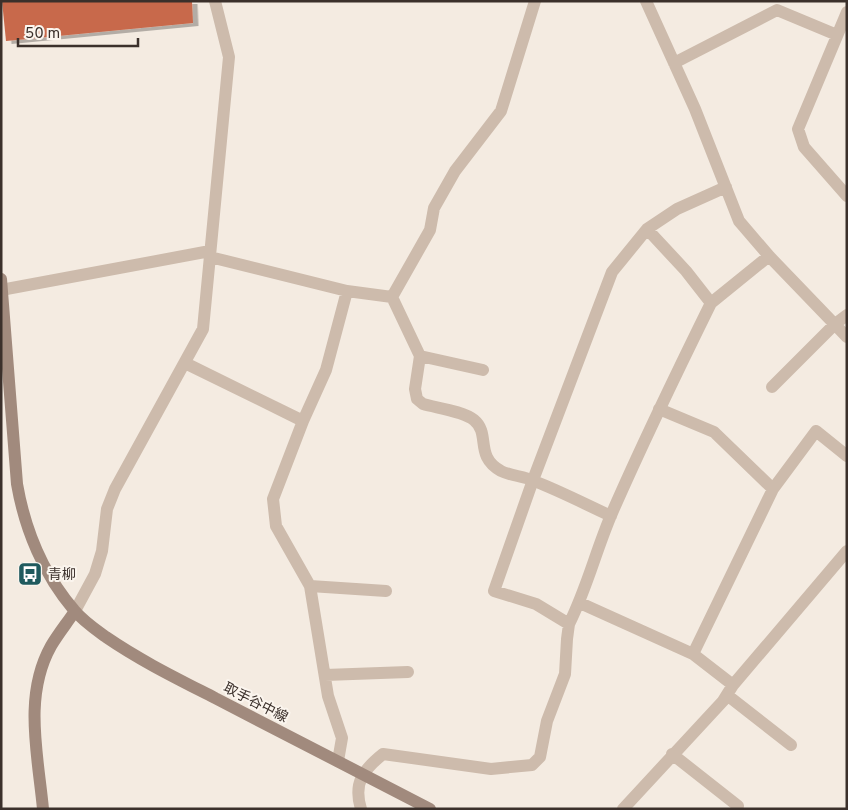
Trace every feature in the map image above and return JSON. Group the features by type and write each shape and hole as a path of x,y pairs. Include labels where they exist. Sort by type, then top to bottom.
{"main road":[{"name":"取手谷中線","path":"2,286 21,506 42,560 75,611 96,630 146,662 430,809"},
{"path":"43,809 34,721 37,681 51,646 75,611"}],"street":[{"path":"75,611 95,574 102,552 107,509 115,489 203,329 229,57 215,1"},
{"path":"392,297 430,230 434,208 455,172 501,111 535,1"},
{"path":"646,1 695,109 739,221 769,256 847,337"},
{"path":"674,63 779,6 837,36"},
{"path":"847,12 798,129 804,147 847,196"},
{"path":"569,624 536,604 494,591 532,480 612,272 647,229 677,209 726,187"},
{"path":"647,229 686,271 711,303"},
{"path":"2,286 210,254 347,291 392,297"},
{"path":"361,809 358,786 363,774 383,754 491,769 532,765 540,758 548,721 566,674 566,639 569,624 580,603 611,516 659,409 711,303 769,256"},
{"path":"338,761 342,738 328,696 310,586 276,526 273,499 303,421 326,370 347,291"},
{"path":"392,297 420,356 415,390 417,399 423,404 469,416 481,429 486,456 490,463 502,472 532,480 611,516"},
{"path":"772,387 835,324 847,315"},
{"path":"420,356 483,370"},
{"path":"185,363 303,421"},
{"path":"659,409 714,432 773,489"},
{"path":"693,654 773,489 816,432 847,456"},
{"path":"623,809 722,701 847,551"},
{"path":"310,586 386,591"},
{"path":"580,603 693,654 791,745"},
{"path":"325,675 408,672"},
{"path":"672,754 738,806"}],"building":[{"path":"2,1 192,1 193,23 6,41"}],"place":[{"name":"青柳","path":"30,574"}]}
